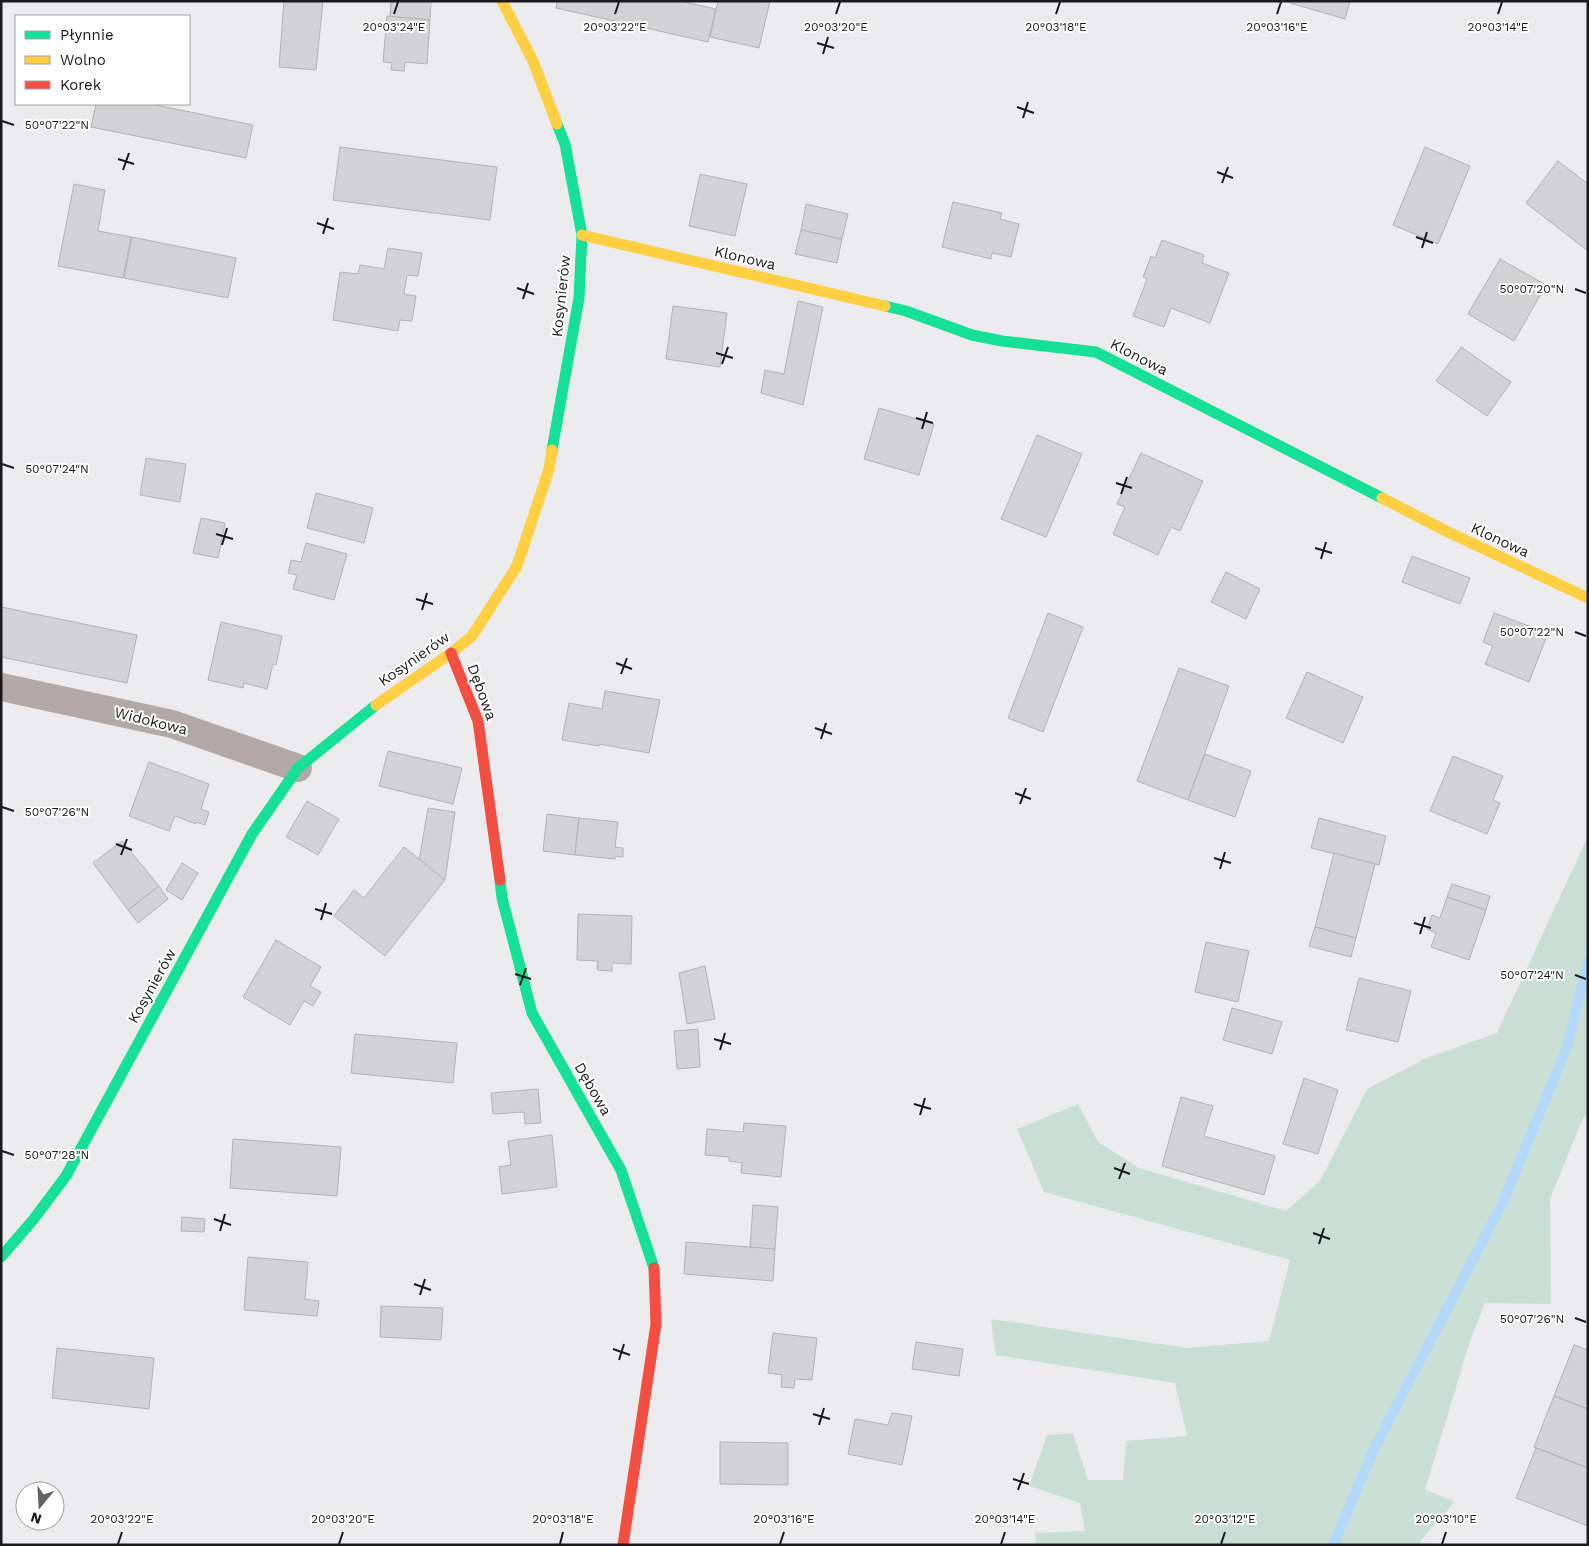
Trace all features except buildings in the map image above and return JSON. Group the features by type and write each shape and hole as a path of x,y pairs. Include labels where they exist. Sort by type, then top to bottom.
{"street":[{"name":"Kosynierów","path":"1,1257 33,1220 66,1176 252,834 298,768 386,697 451,653 472,636 517,566 549,468 579,298 582,235 565,144 533,61 502,1"},
{"name":"Klonowa","path":"582,235 906,311 972,336 1002,342 1096,352 1446,531 1588,598"},
{"name":"Dębowa","path":"451,653 478,721 502,898 532,1013 621,1170 654,1265 656,1324 623,1545"},
{"name":"Widokowa","path":"1,687 172,724 298,768"}],"green space":[{"path":"1588,836 1588,1115 1583,1118 1550,1199 1551,1304 1485,1303 1470,1341 1425,1490 1455,1501 1421,1540 1419,1545 1037,1545 1034,1533 1085,1531 1080,1503 1029,1486 1047,1435 1073,1433 1088,1480 1123,1480 1126,1441 1187,1436 1175,1383 996,1355 991,1319 1187,1348 1269,1341 1290,1260 1044,1192 1017,1129 1078,1104 1098,1142 1139,1168 1286,1211 1320,1181 1367,1089 1424,1059 1497,1033"}],"waterway":[{"path":"1333,1545 1375,1447 1503,1202 1567,1047 1588,962"}],"traffic: fast":[{"path":"552,450 579,298 582,235 565,144 557,124"},
{"path":"885,306 906,311 972,335 1002,341 1096,352 1382,498"},
{"path":"1,1257 33,1220 66,1176 252,834 298,768 376,705"},
{"path":"500,880 502,898 532,1013 621,1170 654,1268"}],"traffic: slow":[{"path":"502,1 533,61 557,124"},
{"path":"582,235 885,306"},
{"path":"376,705 451,653 472,636 517,566 549,469 552,450"},
{"path":"1382,498 1446,531 1588,598"}],"traffic: jam":[{"path":"451,653 478,721 500,880"},
{"path":"623,1545 656,1324 654,1268"}]}
